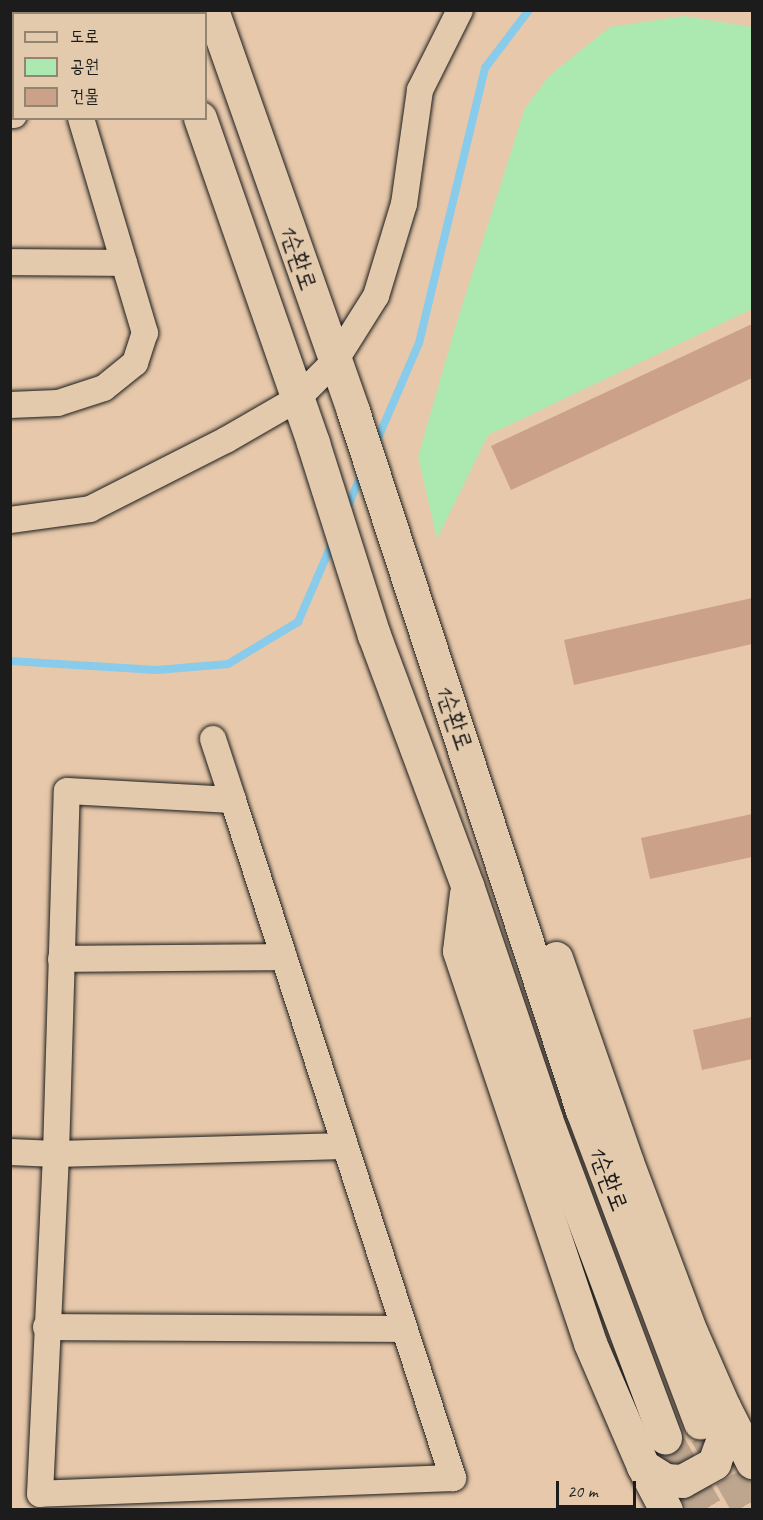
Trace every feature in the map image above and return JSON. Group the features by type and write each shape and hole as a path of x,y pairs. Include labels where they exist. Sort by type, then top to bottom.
{"street":[{"name":"1순환로","path":"212,10 353,411 489,820 521,856 631,1173 691,1332 712,1415"},
{"path":"10,520 90,509 226,440 297,399 335,361 376,296 404,204 420,90 459,10"},
{"path":"10,405 58,403 104,388 135,363 146,333 82,120"},
{"name":"1순환로","path":"201,120 312,443 374,635 467,885 546,1119 665,1437"},
{"path":"10,262 124,263"},
{"path":"213,739 233,800 284,957 404,1329 453,1478 40,1494 46,1327 56,1154 68,791 233,800"},
{"path":"467,885 459,951 590,1343 643,1466 666,1509"},
{"path":"61,959 284,957"},
{"path":"10,1152 56,1154 345,1146"},
{"path":"46,1327 404,1329"},
{"path":"643,1466 665,1480 682,1481 714,1462 724,1436 712,1415"},
{"path":"712,1415 753,1462"}],"green space":[{"path":"684,16 752,27 752,309 488,435 437,539 418,457 455,328 525,108 550,75 610,27"}],"building":[{"path":"752,324 752,378 511,490 491,446"},
{"path":"752,598 752,644 574,685 564,640"},
{"path":"752,814 752,857 650,879 641,838"},
{"path":"752,1017 752,1059 702,1070 693,1030"}],"waterway":[{"path":"375,445 419,343 485,68 529,10"},
{"path":"346,511 362,473"},
{"path":"10,661 157,670 228,664 298,622 334,539"}],"tunnel":[{"path":"706,1433 750,1510"},
{"path":"665,1437 707,1510"}]}
